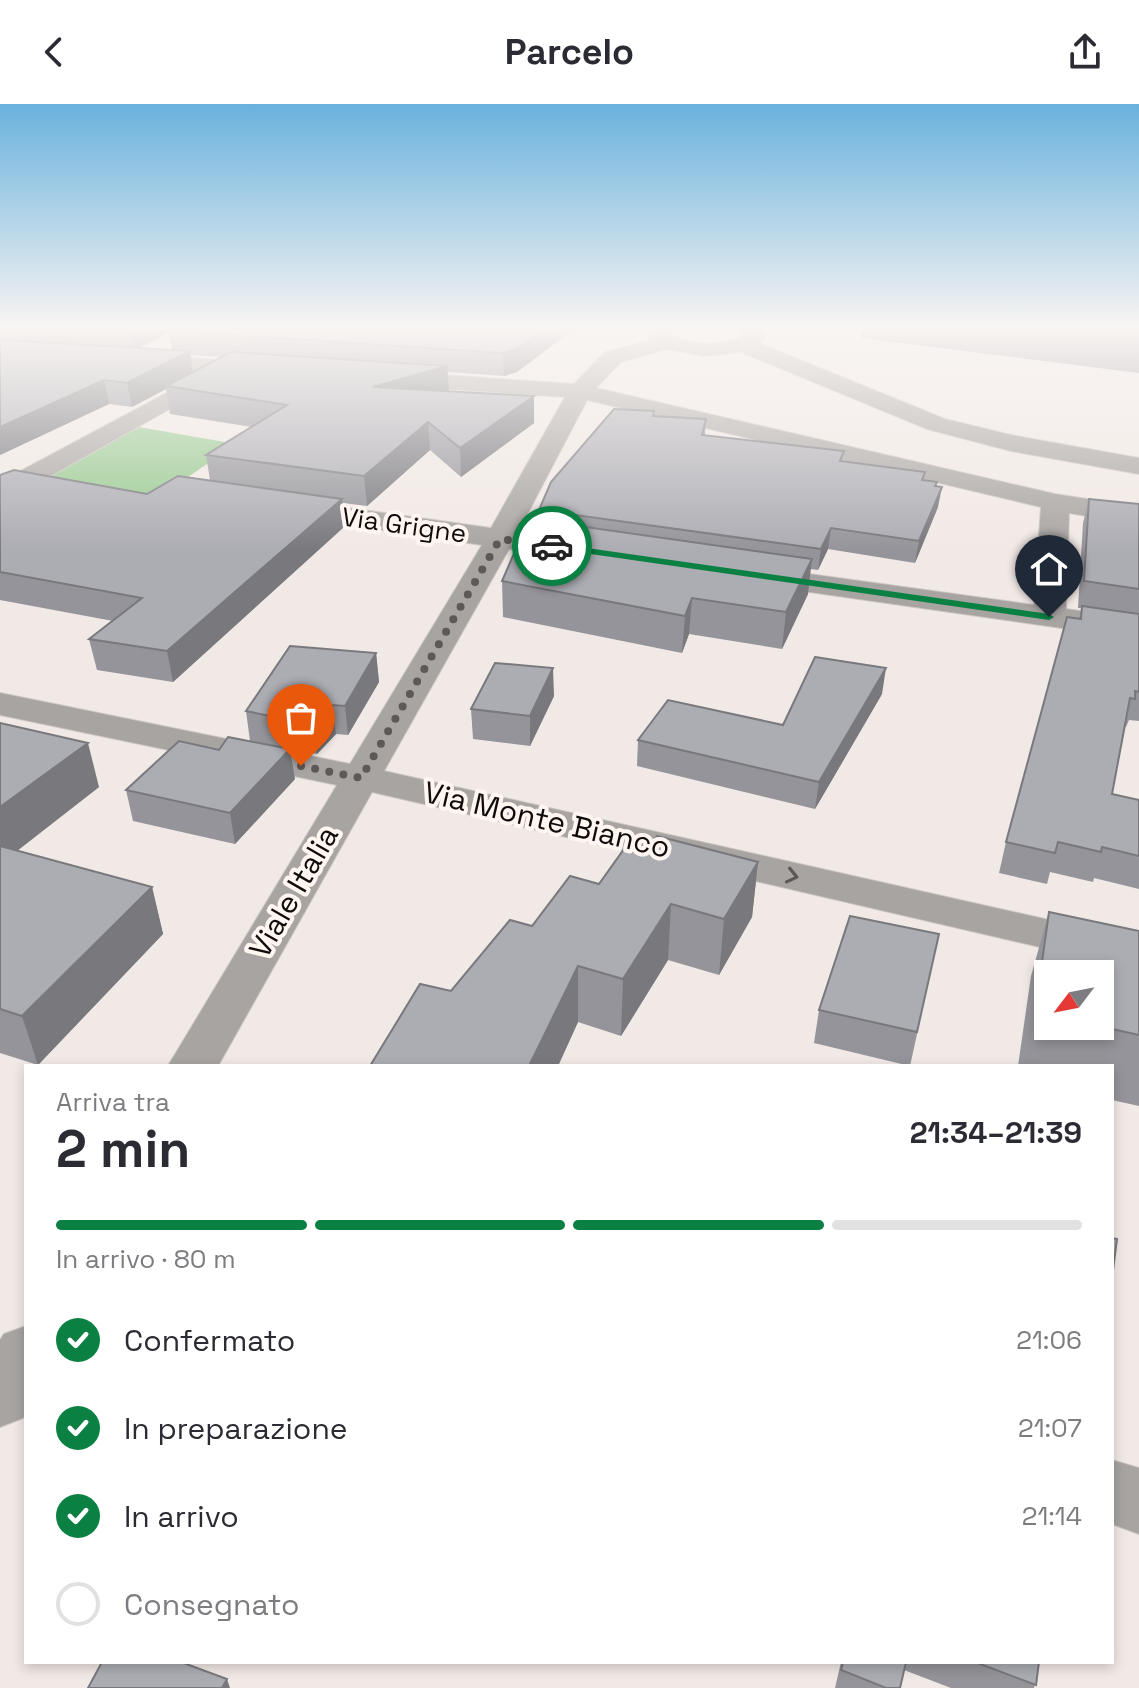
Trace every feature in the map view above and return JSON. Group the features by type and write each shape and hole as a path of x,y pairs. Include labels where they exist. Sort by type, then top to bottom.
{"street":[{"path":"0,493 165,403"},
{"name":"Viale Italia","path":"194,1064 500,539 574,403"},
{"path":"631,403 1055,502 1139,516"},
{"path":"875,403 939,425 1139,466"},
{"name":"Via Grigne","path":"249,502 610,554"},
{"path":"1049,617 1055,502"},
{"path":"719,570 1139,629"},
{"name":"Via Monte Bianco","path":"0,704 361,778 1139,955"},
{"path":"0,1398 24,1356"},
{"path":"1114,1493 1139,1501"}],"green space":[{"path":"139,427 236,444 156,499 43,480"}],"building":[{"path":"0,403 53,403 0,427"},
{"path":"274,403 524,403 460,448 428,422 364,476 206,455 287,405"},
{"path":"614,409 654,411 653,416 706,419 702,435 844,451 840,461 925,472 922,480 937,482 935,486 942,487 919,541 831,528 821,549 539,510 551,482"},
{"path":"14,470 147,494 178,476 342,499 167,651 89,639 142,598 0,572 0,475"},
{"path":"1089,499 1139,504 1139,589 1084,581"},
{"path":"529,519 812,559 786,612 692,598 685,616 502,581"},
{"path":"1082,606 1139,614 1139,692 1135,691 1135,699 1130,698 1112,794 1139,800 1139,856 1102,847 1101,852 1058,842 1055,853 1006,842 1067,617 1081,619"},
{"path":"290,646 376,653 345,706 332,705 314,725 246,711"},
{"path":"815,657 886,668 819,782 638,740 668,700 783,725"},
{"path":"495,663 553,668 530,716 471,709"},
{"path":"0,723 88,743 0,807"},
{"path":"228,737 290,749 230,813 126,790 179,741 219,750"},
{"path":"657,836 758,862 724,919 671,904 623,979 578,966 530,1064 371,1064 420,984 451,991 510,920 532,926 570,876 599,884 624,849 644,854"},
{"path":"0,846 152,887 22,1016 0,1009"},
{"path":"1049,912 1139,931 1139,1035 1114,1029 1114,960 1042,960"},
{"path":"850,916 939,934 917,1032 819,1010"},
{"path":"101,1664 186,1664 227,1679 222,1688 88,1688"},
{"path":"842,1664 906,1664 900,1688 886,1688 841,1670"},
{"path":"980,1664 1039,1664 1036,1685"}],"way so far":[{"path":"301,766 361,778 500,539 552,546"}],"route":[{"path":"552,546 1049,617"}]}
